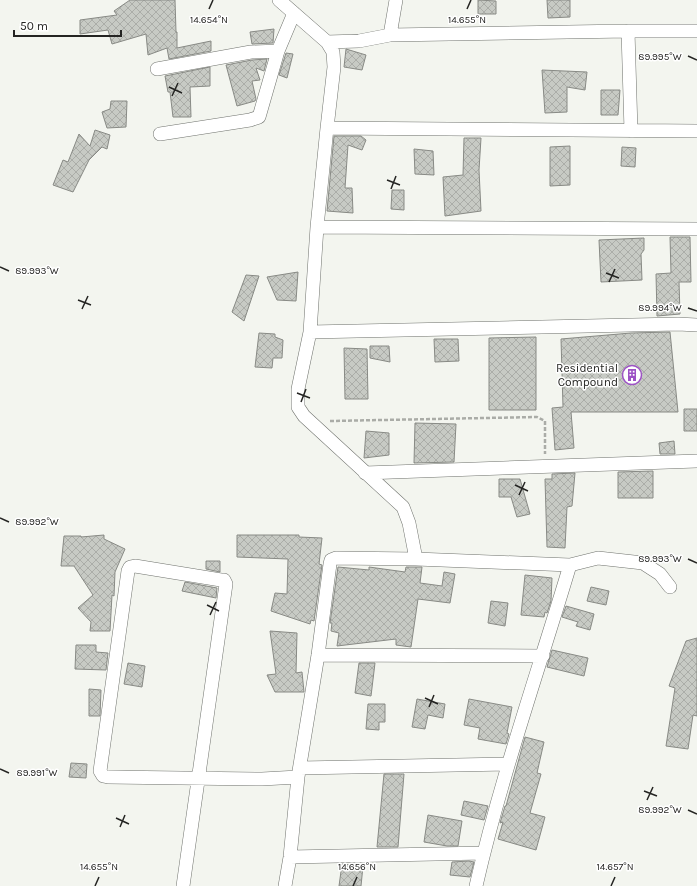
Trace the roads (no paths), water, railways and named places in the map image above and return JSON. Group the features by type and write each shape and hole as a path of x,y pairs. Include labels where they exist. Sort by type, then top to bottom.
{"street":[{"path":"279,0 327,42 333,52 334,67 317,227 310,332 298,389 298,407 310,422 403,507 409,523 416,559"},
{"path":"390,35 396,0"},
{"path":"160,134 250,120 259,117 278,51 294,13"},
{"path":"628,31 631,131"},
{"path":"327,42 358,41 390,35 697,31"},
{"path":"157,69 251,52 278,51"},
{"path":"327,128 697,131"},
{"path":"317,227 697,228"},
{"path":"310,332 670,324 697,325"},
{"path":"365,473 697,461"},
{"path":"285,886 290,857 299,772 318,655 330,564 332,560 336,558 416,559 570,565 598,558 643,563 660,574 670,587"},
{"path":"476,886 508,764 570,565"},
{"path":"182,886 198,778 226,584 224,580 135,566 130,567 128,571 100,771 103,776 108,777 198,778 262,780 299,772 508,764"},
{"path":"318,655 542,656"},
{"path":"290,857 484,853"}],"place":[{"name":"Residential Compound","path":"632,375"}]}
